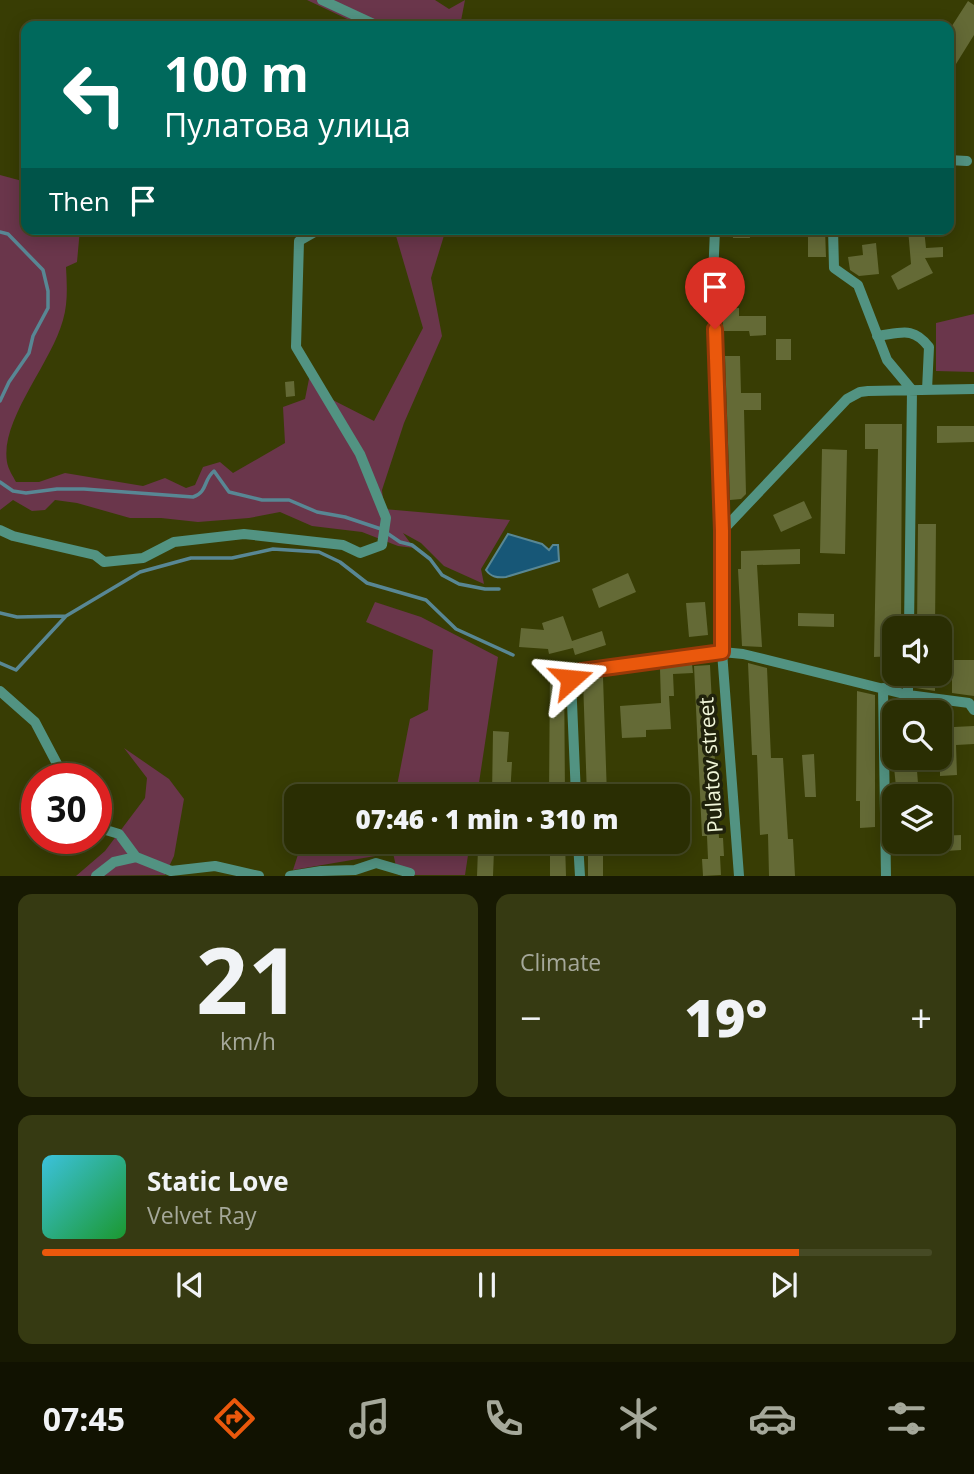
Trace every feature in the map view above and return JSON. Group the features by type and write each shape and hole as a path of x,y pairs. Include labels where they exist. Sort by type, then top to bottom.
{"street":[{"path":"322,0 367,21"},
{"path":"954,160 967,161"},
{"path":"0,530 13,536 95,555 104,562 143,558 174,542 244,534 343,545 360,553 382,545 386,518 360,454 296,347 299,241 310,235"},
{"name":"Pulatov street","path":"715,235 713,279 722,531 722,652 739,876"},
{"path":"833,235 834,268 858,285 887,360 912,390 909,616"},
{"path":"877,336 911,331 922,338 929,347 927,390"},
{"path":"722,531 847,399 860,392 869,391 974,389"},
{"path":"575,784 571,679 575,673 722,652 743,654 908,695 969,703 974,710"},
{"path":"908,686 908,695"},
{"path":"883,688 886,876"},
{"path":"0,691 34,722 56,763"},
{"path":"112,832 118,834 136,857 171,871 215,866 259,876"},
{"path":"579,854 580,876"},
{"path":"96,876 114,862 136,857"},
{"path":"290,876 321,871 355,870 376,863 410,873"}],"shaded area":[{"path":"307,0 435,0 449,9 465,0 461,21 351,21"},
{"path":"0,175 21,181 21,235 79,235 77,262 66,267 66,301 57,337 11,428 7,462 16,482 39,482 65,473 143,486 165,478 186,488 195,485 203,467 220,462 233,473 285,443 283,407 305,399 310,374 325,396 374,421 423,328 396,235 444,235 431,278 442,336 404,423 382,490 384,509 510,520 481,569 484,584 444,566 421,543 403,533 414,548 398,546 362,532 312,526 280,512 249,518 198,522 130,518 77,503 55,500 45,510 32,511 13,500 0,510"},
{"path":"974,314 974,372 936,371 936,323"},
{"path":"375,602 421,617 498,657 479,784 397,784 410,719 428,710 433,650 366,622"},
{"path":"124,748 169,779 184,799 174,856 165,875 76,876 102,854 112,854 112,842 145,798 147,778"},
{"path":"298,854 387,854 293,870"},
{"path":"393,854 468,854 465,875 398,875"}],"water":[{"path":"508,534 542,544 549,550 553,545 558,545 559,561 506,577 492,576 486,570"}],"building":[{"path":"968,1 974,5 974,35 956,64 954,63 954,23"},
{"path":"733,235 750,235 750,238 733,238"},
{"path":"808,235 825,235 826,257 808,257"},
{"path":"909,235 925,235 926,248 943,247 943,257 925,258 933,273 898,290 891,276 911,264"},
{"path":"876,243 879,274 859,276 850,270 848,257 863,255 862,245"},
{"path":"739,308 739,316 766,316 766,335 750,336 749,331 723,331 722,309"},
{"path":"776,339 791,339 791,360 776,360"},
{"path":"725,356 740,356 741,393 761,393 761,410 744,410 746,494 741,499 730,500"},
{"path":"294,381 295,396 286,397 285,382"},
{"path":"865,424 902,424 901,616 882,616 882,657 874,657 878,449 865,449"},
{"path":"937,426 974,426 974,442 937,443"},
{"path":"822,449 847,450 845,554 820,553"},
{"path":"804,501 812,518 781,532 773,515"},
{"path":"918,524 936,524 935,616 917,616"},
{"path":"800,549 800,564 757,565 762,647 742,646 738,569 741,569 741,551"},
{"path":"628,573 636,592 599,608 592,589"},
{"path":"705,602 708,635 689,637 686,603"},
{"path":"798,613 834,614 834,627 798,626"},
{"path":"563,616 572,641 602,631 606,645 575,655 573,648 549,654 548,649 519,647 521,628 544,630 542,623"},
{"path":"952,660 974,660 974,696 952,693"},
{"path":"748,663 767,668 771,758 783,758 788,839 793,839 795,876 769,876 768,834 760,835 757,755 752,755"},
{"path":"692,664 693,673 673,674 674,696 669,696 671,729 646,730 646,737 622,738 620,706 661,703 660,669"},
{"path":"550,665 564,665 565,784 549,784"},
{"path":"710,665 719,838 723,838 724,856 720,856 721,875 703,876 702,859 708,859 707,836 702,836 694,666"},
{"path":"603,677 607,784 587,784 583,680"},
{"path":"935,686 935,691 916,688"},
{"path":"857,691 875,695 875,827 860,828 860,801 856,801"},
{"path":"953,709 954,727 974,726 974,744 956,745 957,775 940,776 940,770 952,770"},
{"path":"493,731 509,732 507,762 512,762 511,784 492,784"},
{"path":"814,754 816,797 805,797 802,755"},
{"path":"894,770 917,770 918,784 896,784"},
{"path":"952,835 961,835 961,850 952,851"},
{"path":"478,854 494,854 493,876 477,876"},
{"path":"550,854 565,854 566,876 550,876"},
{"path":"588,854 603,854 603,876 588,876"}],"waterway":[{"path":"0,232 8,234 43,270 48,291 48,308 33,336 29,353 9,382 0,401"},
{"path":"0,482 13,491 26,493 84,489 193,497 201,492 214,471 229,492 262,500 289,500 317,512 345,517 381,529 400,542 412,545 430,559 442,575 459,584 499,589"},
{"path":"0,663 16,670 66,616 140,572 191,558 232,558 273,549 319,552 340,562 367,583 426,600 456,629 513,655"},
{"path":"0,613 17,617 66,616"}],"route":[{"path":"571,679 575,673 582,671 722,652 722,531 715,329"}]}
